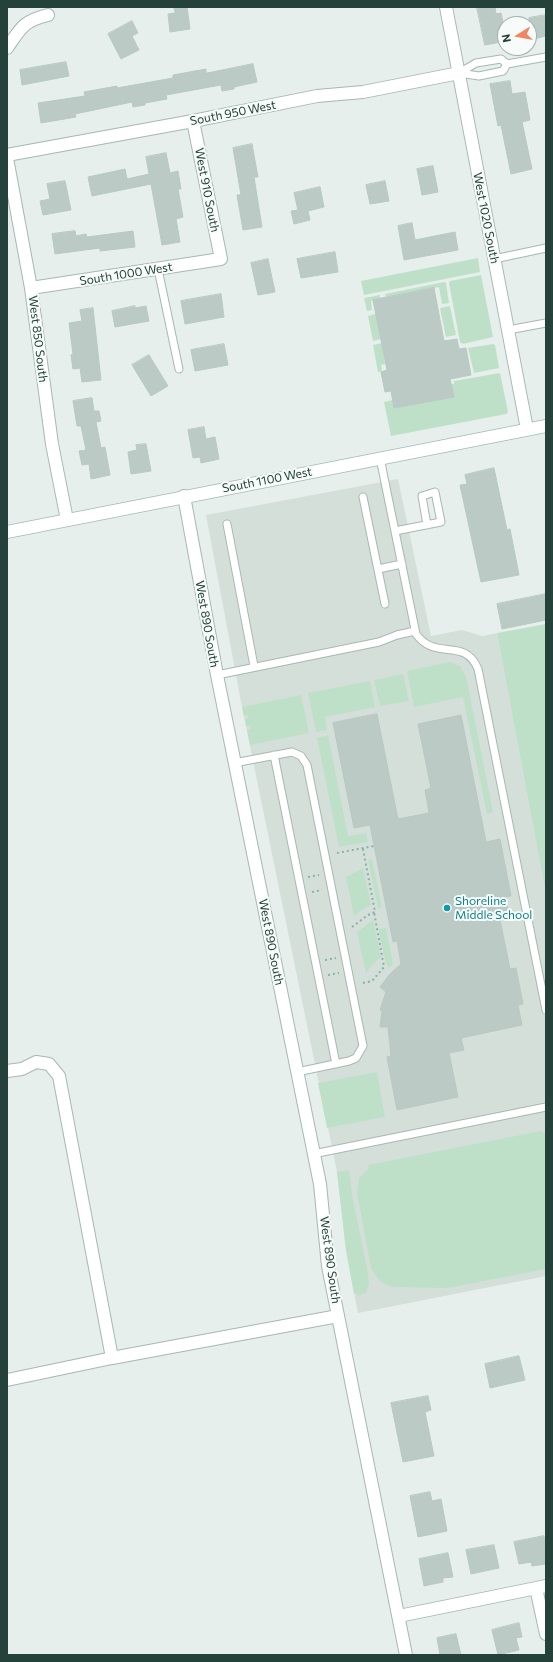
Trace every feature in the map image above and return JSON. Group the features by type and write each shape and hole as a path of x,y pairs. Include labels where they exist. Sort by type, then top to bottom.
{"street":[{"name":"West 1020 South","path":"446,7 527,429"},
{"path":"7,48 21,28 29,21 48,15"},
{"name":"South 950 West","path":"7,155 193,121 317,96 363,92 459,74"},
{"name":"West 910 South","path":"193,121 221,259"},
{"name":"West 850 South","path":"7,158 31,288 52,444 66,520"},
{"name":"South 1000 West","path":"31,288 221,259"},
{"name":"South 1100 West","path":"7,532 546,426"},
{"name":"West 890 South","path":"184,496 234,763 320,1184 328,1266 406,1655"},
{"path":"7,1071 22,1069 36,1062 49,1064 59,1076 112,1358"},
{"path":"7,1380 112,1358 338,1316"},
{"path":"399,1616 541,1587 546,1634"}],"lane":[{"path":"506,64 546,57"},
{"path":"459,74 476,63 501,59 506,64"},
{"path":"459,74 478,76 503,72 506,64"},
{"path":"494,259 546,248"},
{"path":"158,269 179,370"},
{"path":"508,330 546,323"},
{"path":"380,458 415,631 421,640 432,648 455,650 465,654 472,660 478,669 546,1010"},
{"path":"363,497 384,604"},
{"path":"227,524 254,666"},
{"path":"395,531 427,525"},
{"path":"378,569 402,564"},
{"path":"217,674 380,642 397,635 415,631"},
{"path":"234,763 292,752 297,753 305,759 323,843 363,1046 356,1058 336,1064 297,1072"},
{"path":"274,755 336,1064"},
{"path":"314,1154 546,1107"}],"path":[{"path":"337,854 374,846"},
{"path":"362,848 384,967 372,981 363,983"},
{"path":"308,877 319,875"},
{"path":"310,892 322,890"},
{"path":"352,927 368,914 374,912"},
{"path":"324,961 336,958"},
{"path":"327,976 339,973"}],"shaded area":[{"path":"398,479 431,636 462,630 482,636 497,633 546,888 546,1276 358,1313 346,1250 337,1172 242,707 206,515"}],"green space":[{"path":"478,258 480,272 364,295 361,281"},
{"path":"481,275 493,337 463,344 460,342 449,283 450,281"},
{"path":"444,282 446,283 449,303 442,304 439,287 386,297 385,294"},
{"path":"380,295 380,298 371,301 372,310 367,311 364,298"},
{"path":"450,306 456,335 446,337 440,308"},
{"path":"376,314 381,339 373,341 368,316"},
{"path":"382,343 385,364 381,365 382,371 378,372 373,345"},
{"path":"493,344 495,345 499,368 474,373 468,348"},
{"path":"500,373 508,412 506,414 391,436 384,402 393,400 395,408 453,397 451,384 454,384 454,381"},
{"path":"546,624 546,893 497,633"},
{"path":"449,662 460,666 466,676 493,812 487,814 463,697 414,707 407,671"},
{"path":"403,674 409,701 380,706 374,680"},
{"path":"370,681 375,707 325,717 327,730 316,732 308,693"},
{"path":"301,695 309,733 250,745 247,730 251,729 250,726 246,726 245,719 248,718 248,715 244,716 242,707"},
{"path":"328,735 348,836 366,833 368,842 339,847 317,738"},
{"path":"372,859 382,908 378,908 368,860"},
{"path":"363,868 371,905 354,916 346,877"},
{"path":"373,920 381,957 366,973 357,932"},
{"path":"386,928 393,964 389,968 386,964 378,929"},
{"path":"377,1072 385,1117 327,1128 318,1083"},
{"path":"541,1131 546,1135 546,1269 448,1288 392,1287 379,1280 371,1268 357,1193 359,1178 369,1168 368,1165"},
{"path":"349,1170 353,1200 369,1284 366,1293 357,1296 356,1293 354,1294 346,1250 337,1172"}],"building":[{"path":"174,7 187,7 190,29 170,32 168,14 175,13"},
{"path":"477,7 495,7 496,14 501,13 502,16 497,16 497,43 485,45"},
{"path":"546,15 546,36 537,38 537,17"},
{"path":"132,21 138,33 132,36 139,50 121,59 108,34"},
{"path":"66,62 69,76 22,85 20,70"},
{"path":"253,64 257,82 234,87 234,89 222,91 221,85 166,95 167,99 145,103 145,105 133,107 132,102 75,114 76,117 41,123 38,103 85,96 84,92 173,78 173,75 206,69 206,73"},
{"path":"510,81 512,94 525,92 530,120 522,122 532,169 511,174 501,125 498,126 490,84"},
{"path":"252,144 258,177 254,177 262,227 243,230 237,195 241,195 233,148"},
{"path":"166,153 170,173 178,171 181,189 178,189 183,217 176,219 180,242 162,245 151,184 92,196 88,177 125,169 127,179 149,174 146,157"},
{"path":"433,166 438,192 422,195 417,169"},
{"path":"65,181 71,210 43,215 40,201 50,199 47,184"},
{"path":"385,181 389,201 370,204 366,185"},
{"path":"320,187 324,207 308,211 310,220 294,224 291,211 298,210 294,193"},
{"path":"412,223 415,240 455,232 458,250 404,260 398,226"},
{"path":"75,231 76,236 86,234 87,237 133,231 135,247 100,251 100,248 55,254 52,234"},
{"path":"335,252 338,272 301,278 297,259"},
{"path":"268,259 275,292 258,295 251,263"},
{"path":"434,288 444,341 457,339 459,349 466,348 471,375 450,379 454,397 394,408 391,391 385,392 381,372 387,370 373,300"},
{"path":"221,294 224,317 185,324 181,301"},
{"path":"135,306 135,308 146,306 149,321 115,327 112,311"},
{"path":"93,308 101,380 82,382 80,368 73,369 71,355 73,354 69,323 82,321 80,310"},
{"path":"224,344 228,365 195,371 191,350"},
{"path":"149,355 168,386 151,396 132,365"},
{"path":"92,398 94,411 99,411 101,421 96,422 101,448 105,447 110,475 91,479 89,464 82,465 79,451 86,450 81,426 77,426 73,401"},
{"path":"204,427 206,439 215,437 219,459 201,463 200,457 193,458 188,430"},
{"path":"146,444 151,471 131,474 128,452 137,450 136,445"},
{"path":"494,468 507,530 510,529 519,575 481,582 460,485 467,484 465,475"},
{"path":"546,594 546,620 502,629 497,604"},
{"name":"Shoreline Middle School","path":"377,714 398,819 429,813 425,790 431,788 418,724 461,715 486,842 500,839 511,896 505,897 510,918 500,920 510,969 516,968 523,1004 518,1005 522,1025 461,1038 464,1050 449,1053 458,1097 397,1110 387,1057 391,1056 388,1027 380,1027 382,1011 380,1010 386,992 380,987 390,974 401,964 397,941 393,942 370,825 354,828 333,723"},
{"path":"519,1356 525,1380 490,1388 485,1364"},
{"path":"428,1396 431,1410 425,1412 434,1456 403,1462 391,1403"},
{"path":"430,1492 432,1501 441,1499 447,1531 418,1537 410,1496"},
{"path":"544,1536 546,1564 532,1566 531,1562 519,1564 514,1542"},
{"path":"494,1545 499,1568 471,1574 466,1550"},
{"path":"448,1553 453,1577 443,1578 443,1582 424,1586 419,1559"},
{"path":"519,1623 522,1637 516,1638 519,1650 498,1655 492,1630"},
{"path":"456,1634 461,1655 440,1655 437,1638"}],"place":[{"name":"Shoreline Middle School","path":"447,908"}]}
